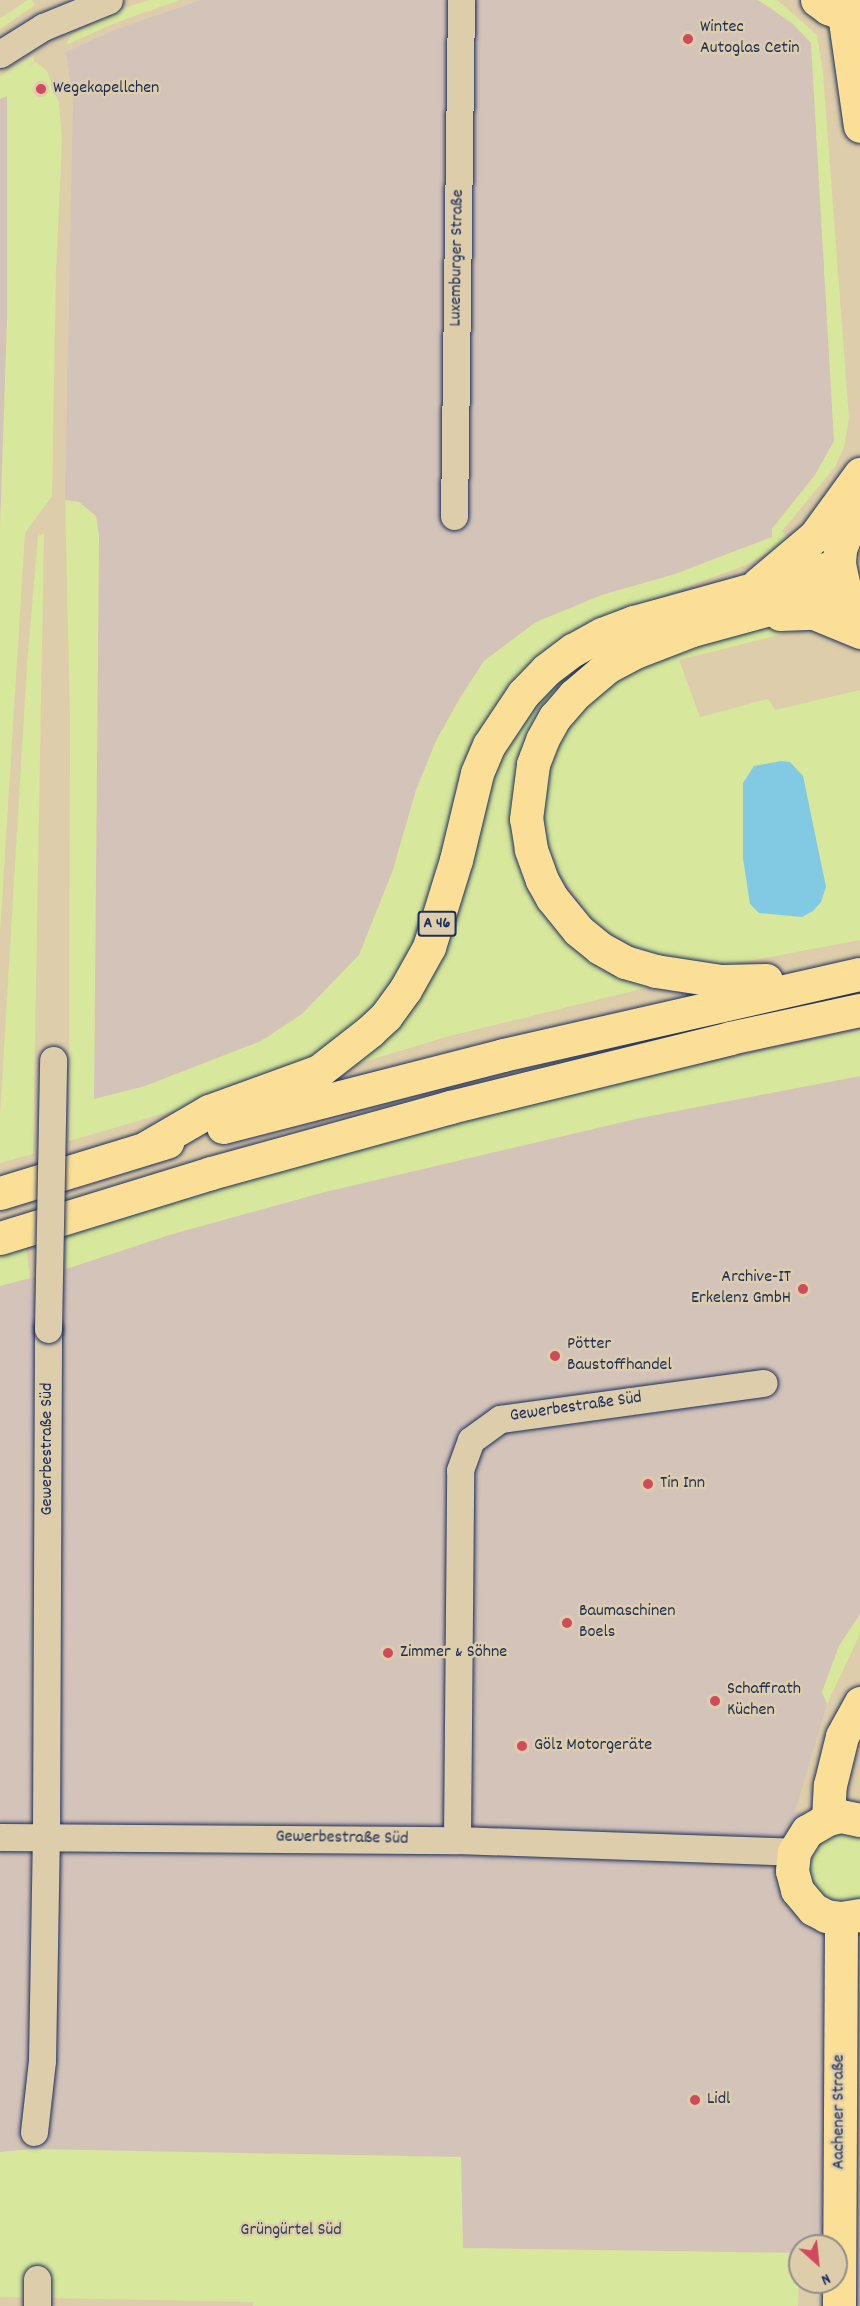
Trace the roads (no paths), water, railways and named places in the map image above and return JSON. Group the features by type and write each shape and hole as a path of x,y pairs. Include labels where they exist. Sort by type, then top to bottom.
{"main road":[{"path":"840,10 859,106"},
{"path":"750,603 831,518 860,474"},
{"path":"848,976 720,981 656,971 625,962 600,948 564,916 542,880 531,849 526,819 532,764 555,717 574,695 607,667 635,652 692,630 750,603 848,589 840,549 847,531 860,516"},
{"path":"750,603 814,613 860,632"},
{"name":"A 46","path":"147,1147 209,1111 318,1071 370,1032 386,1016 405,990 429,947 456,860 477,773 489,745 506,715 523,693 546,670 573,650 602,634 634,622 750,603"},
{"name":"A 46","path":"0,1193 147,1147 503,1054 848,976"},
{"path":"0,1238 211,1173 450,1107 730,1038 860,1010"},
{"path":"847,1819 830,1785 842,1736 860,1702"},
{"path":"847,1819 860,1747"},
{"path":"794,1852 807,1831 847,1819"},
{"name":"Aachener Straße","path":"794,1852 793,1881 802,1899 826,1916 850,1917 839,2306"}],"street":[{"path":"0,54 43,27 109,0"},
{"name":"Luxemburger Straße","path":"454,516 461,0"},
{"name":"Gewerbestraße Süd","path":"34,2132 42,2061 46,1837 48,1329 53,1060"},
{"name":"Gewerbestraße Süd","path":"457,1840 460,1470 471,1440 500,1419 764,1383"},
{"name":"Gewerbestraße Süd","path":"0,1837 457,1840 794,1852"},
{"path":"37,2279 37,2306"}],"water":[{"path":"781,761 790,762 803,776 826,887 821,902 813,911 802,917 759,913 750,904 743,858 743,783 754,766"}],"place":[{"name":"Wintec Autoglas Cetin","path":"688,39"},
{"name":"Wegekapellchen","path":"41,89"},
{"name":"Archive-IT Erkelenz GmbH","path":"803,1289"},
{"name":"Pötter Baustoffhandel","path":"555,1356"},
{"name":"Tin Inn","path":"648,1484"},
{"name":"Baumaschinen Boels","path":"567,1623"},
{"name":"Zimmer & Söhne","path":"388,1653"},
{"name":"Schaffrath Küchen","path":"715,1701"},
{"name":"Gölz Motorgeräte","path":"522,1746"},
{"name":"Lidl","path":"695,2100"}],"park label":[{"name":"Grüngürtel Süd","path":"291,2231"}]}
